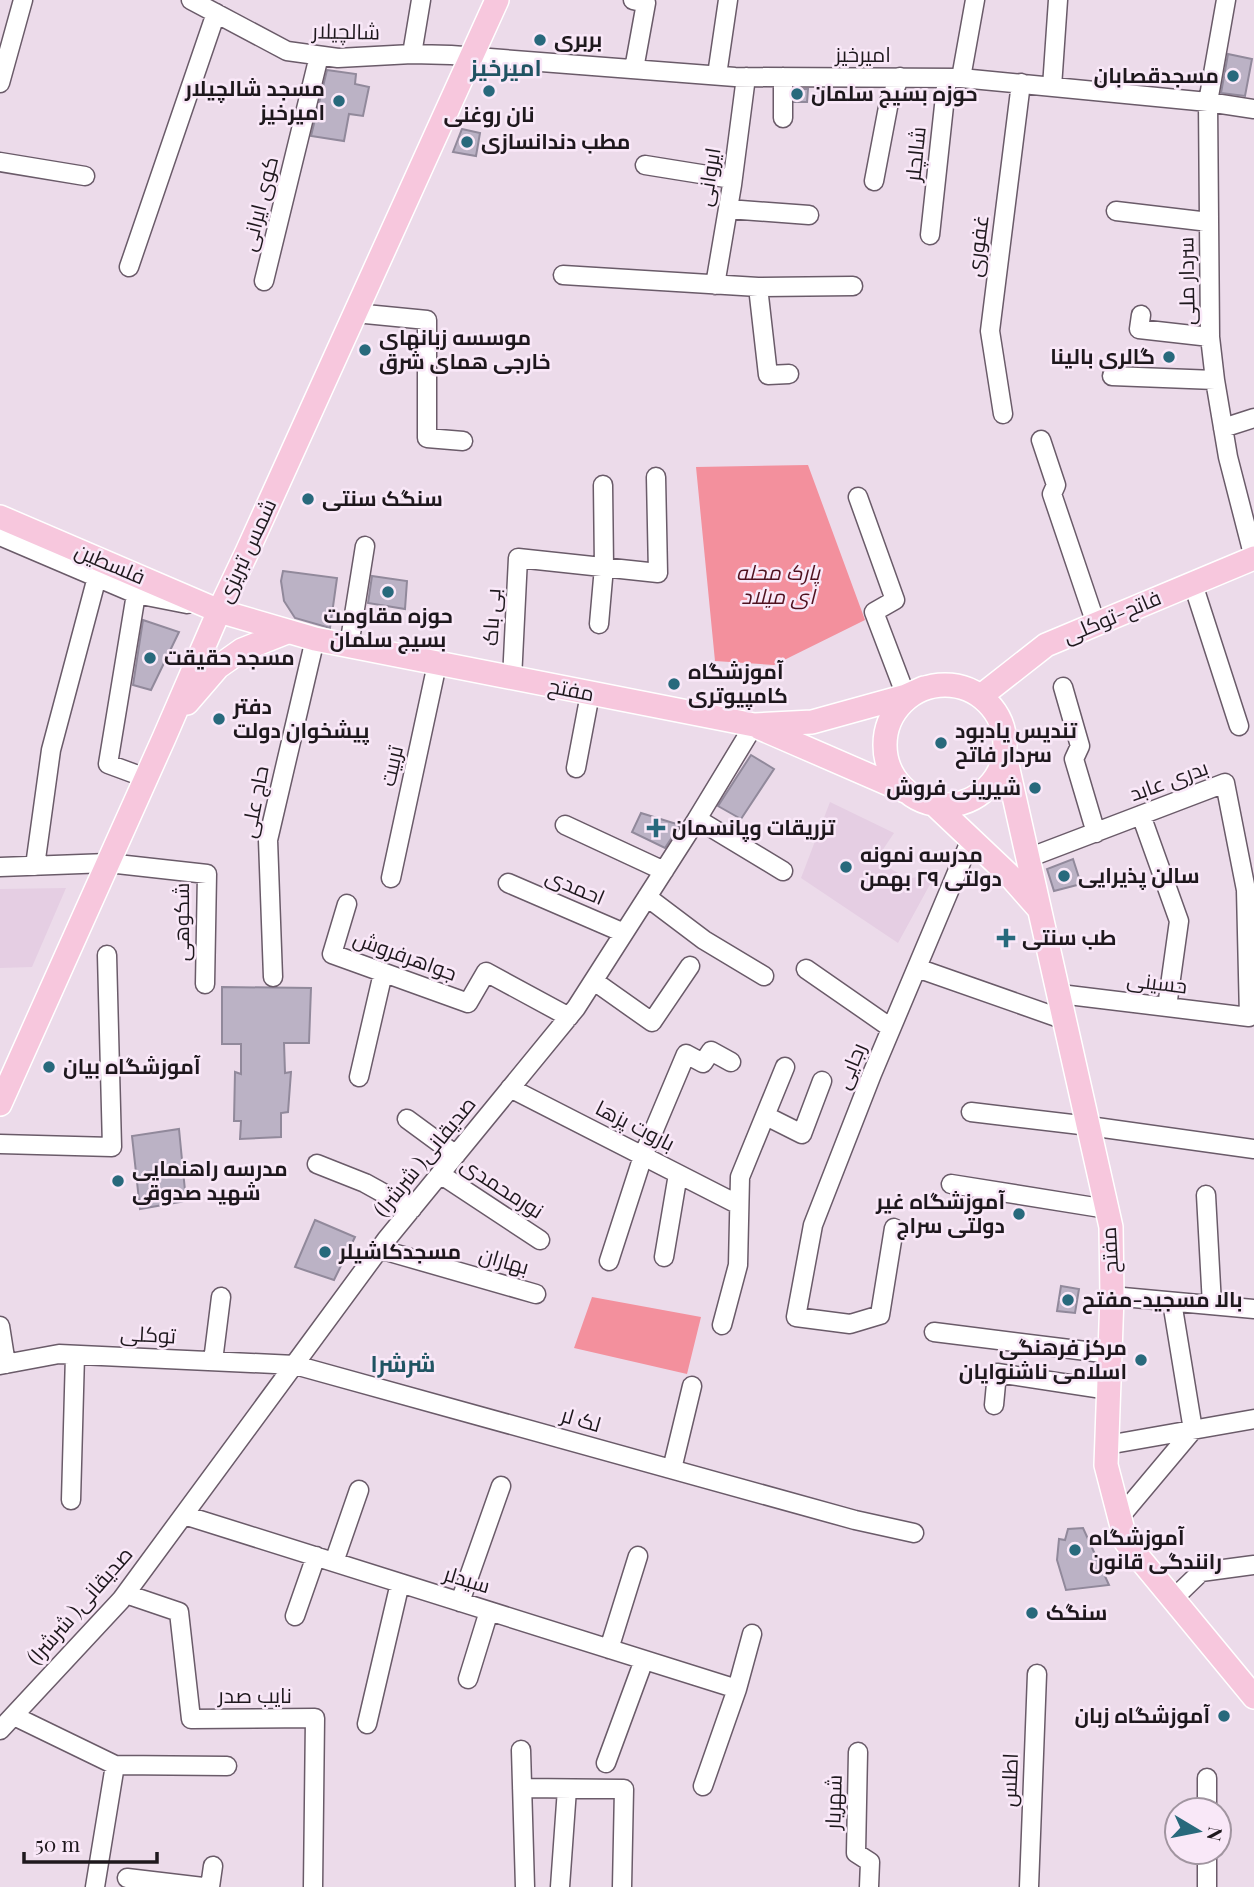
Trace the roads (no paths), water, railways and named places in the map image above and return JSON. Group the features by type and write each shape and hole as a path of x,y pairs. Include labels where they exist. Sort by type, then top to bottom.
{"main road":[{"name":"شمس تبریزی","path":"0,1104 219,611 497,0"},
{"name":"فلسطین","path":"0,517 219,611"},
{"name":"فاتح-توکلی","path":"981,695 1046,645 1254,558"},
{"name":"مفتح","path":"219,611 315,639 754,725 812,722 915,692"},
{"path":"164,738 190,698 219,667 242,650 287,632"},
{"path":"907,792 893,776 886,756 886,735 893,715 915,692 943,684 963,687 981,695 993,707 1001,722 1005,756 1041,911"},
{"path":"754,725 935,805 954,805 972,800 987,789 998,774 1005,756"},
{"name":"مفتح","path":"935,805 1009,875 1041,911 1111,1227 1112,1296 1106,1465 1126,1542 1173,1600 1250,1685"}],"street":[{"path":"0,83 23,0"},
{"name":"شالچیلار","path":"191,0 287,51 338,58 412,54 472,56"},
{"path":"412,54 421,0"},
{"path":"633,0 646,3 634,69"},
{"path":"718,75 728,0"},
{"name":"شالچلر","path":"930,235 954,78 975,0"},
{"path":"1052,87 1058,0"},
{"name":"سردار ملی","path":"1226,0 1208,102 1210,337 1228,457 1254,558"},
{"path":"129,267 216,13"},
{"name":"کوی ایرانی","path":"264,281 319,56"},
{"name":"امیرخیز","path":"472,56 746,77 954,78 1208,102 1254,109"},
{"name":"ایروانی","path":"715,285 746,77"},
{"path":"783,77 783,118"},
{"path":"874,181 889,102 900,78"},
{"name":"غفوری","path":"1003,414 990,331 1021,83"},
{"path":"0,162 85,176"},
{"path":"645,165 732,180"},
{"path":"728,209 809,215"},
{"path":"1116,211 1209,222"},
{"path":"563,275 758,288 853,286"},
{"path":"758,288 768,375 789,374"},
{"path":"355,313 427,320 427,438 463,441"},
{"path":"1141,315 1139,329 1210,337"},
{"path":"1112,376 1215,380"},
{"path":"1223,428 1254,418"},
{"path":"1041,440 1056,485 1052,494 1096,624"},
{"path":"604,567 658,573 656,477"},
{"path":"600,624 604,567 603,485"},
{"path":"858,497 895,600 874,612 915,692"},
{"path":"0,536 136,594 219,611"},
{"path":"349,646 365,546"},
{"name":"بی باک","path":"512,679 518,558 604,567"},
{"path":"35,866 51,750 97,578"},
{"path":"1193,584 1239,726"},
{"path":"136,594 108,764 146,778"},
{"name":"حاج علی","path":"273,977 268,841 315,639"},
{"name":"تربیت","path":"391,878 437,664"},
{"path":"1063,687 1080,746 1074,759 1096,833"},
{"path":"576,768 590,694"},
{"name":"(شرشرا )صدیقانی","path":"0,1730 126,1594 379,1249 569,1017 697,819 754,725"},
{"name":"بدری عابد","path":"1028,858 1225,783 1248,865 1246,890 1249,1017"},
{"path":"1141,816 1179,921 1167,1007"},
{"path":"697,819 783,870"},
{"path":"565,825 664,871"},
{"name":"رجایی","path":"894,1228 880,1315 850,1324 796,1317 813,1225 891,1028 971,839"},
{"path":"0,867 108,863"},
{"name":"شکوهی","path":"108,863 207,874 205,984"},
{"name":"احمدی","path":"508,883 624,933"},
{"path":"647,897 704,940 764,976"},
{"name":"جواهرفروش","path":"346,904 332,954 468,1003 486,972 569,1017"},
{"path":"0,1144 112,1147 107,954"},
{"path":"594,981 652,1022 690,966"},
{"path":"917,968 1065,1020"},
{"path":"806,969 891,1028"},
{"path":"359,1077 383,973"},
{"name":"حسینی","path":"1059,994 1249,1017"},
{"path":"610,1261 643,1156 686,1054 703,1063 711,1051 731,1062"},
{"path":"722,1325 738,1265 740,1177 785,1067"},
{"path":"766,1116 802,1134 822,1081"},
{"name":"باروت پزها","path":"510,1088 739,1205"},
{"path":"971,1112 1254,1149"},
{"path":"407,1119 456,1154"},
{"path":"317,1164 365,1183 412,1209"},
{"name":"نورمحمدی","path":"440,1174 540,1240"},
{"path":"664,1257 678,1174"},
{"path":"951,1184 1107,1209"},
{"path":"1206,1195 1212,1305"},
{"name":"بهاران","path":"379,1249 536,1294"},
{"path":"1112,1296 1254,1309"},
{"path":"213,1361 221,1297"},
{"path":"1172,1302 1194,1430"},
{"path":"0,1326 3,1364"},
{"path":"934,1332 1110,1354"},
{"name":"توکلی","path":"3,1364 59,1354 295,1364"},
{"path":"71,1500 75,1355"},
{"name":"لک لر","path":"295,1364 855,1520 914,1533"},
{"path":"994,1405 998,1373 1109,1390"},
{"path":"672,1469 692,1386"},
{"path":"1107,1445 1254,1419"},
{"path":"1119,1517 1194,1430"},
{"path":"460,1602 500,1486"},
{"path":"334,1562 359,1490"},
{"name":"سیدلر","path":"184,1515 737,1689"},
{"path":"295,1616 316,1556"},
{"path":"609,1649 638,1556"},
{"path":"1173,1600 1201,1572 1254,1565"},
{"path":"367,1724 400,1583"},
{"name":"نایب صدر","path":"126,1594 179,1612 191,1719 314,1718 313,1887"},
{"path":"468,1679 489,1611"},
{"path":"703,1786 737,1689 752,1634"},
{"path":"606,1763 644,1660"},
{"name":"اطلس","path":"1029,1887 1037,1674"},
{"path":"14,1716 115,1765 227,1766"},
{"path":"521,1750 525,1887"},
{"name":"شهریار","path":"858,1752 856,1853 870,1862 869,1887"},
{"path":"95,1887 115,1765"},
{"path":"1207,1778 1207,1796"},
{"path":"522,1788 624,1789 622,1887"},
{"path":"560,1887 567,1789"},
{"path":"210,1887 213,1866"},
{"path":"1207,1866 1208,1887"},
{"path":"127,1878 202,1887"}],"place":[{"name":"بربری","path":"540,40"},
{"name":"مسجدقصابان","path":"1233,76"},
{"name":"نان روغنی","path":"489,91"},
{"name":"حوزه بسیج سلمان","path":"797,94"},
{"name":"مسجد شالچیلار امیرخیز","path":"339,101"},
{"name":"مطب دندانسازی","path":"467,142"},
{"name":"موسسه زبانهای خارجی همای شرق","path":"365,350"},
{"name":"گالری بالینا","path":"1169,357"},
{"name":"سنگک سنتی","path":"308,499"},
{"name":"حوزه مقاومت بسیج سلمان","path":"388,592"},
{"name":"مسجد حقیقت","path":"150,658"},
{"name":"آموزشگاه کامپیوتری","path":"674,684"},
{"name":"دفتر پیشخوان دولت","path":"219,719"},
{"name":"تندیس یادبود سردار فاتح","path":"941,743"},
{"name":"شیرینی فروش","path":"1035,788"},
{"name":"تزریقات وپانسمان","path":"656,828"},
{"name":"مدرسه نمونه دولتی ۲۹ بهمن","path":"846,867"},
{"name":"سالن پذیرایی","path":"1064,876"},
{"name":"طب سنتی","path":"1006,938"},
{"name":"آموزشگاه بیان","path":"49,1067"},
{"name":"مدرسه راهنمایی شهید صدوقی","path":"118,1181"},
{"name":"آموزشگاه غیر دولتی سراج","path":"1019,1214"},
{"name":"مسجدکاشیلر","path":"325,1252"},
{"name":"بالا مسجید-مفتح","path":"1068,1300"},
{"name":"مرکز فرهنگی اسلامی ناشنوایان","path":"1141,1360"},
{"name":"آموزشگاه رانندگی قانون","path":"1075,1550"},
{"name":"سنگک","path":"1032,1613"},
{"name":"آموزشگاه زبان","path":"1224,1716"}],"district":[{"name":"امیرخیز","path":"506,68"},
{"name":"شرشرا","path":"403,1364"}],"park label":[{"name":"پارک محله ای میلاد","path":"778,585"}]}
